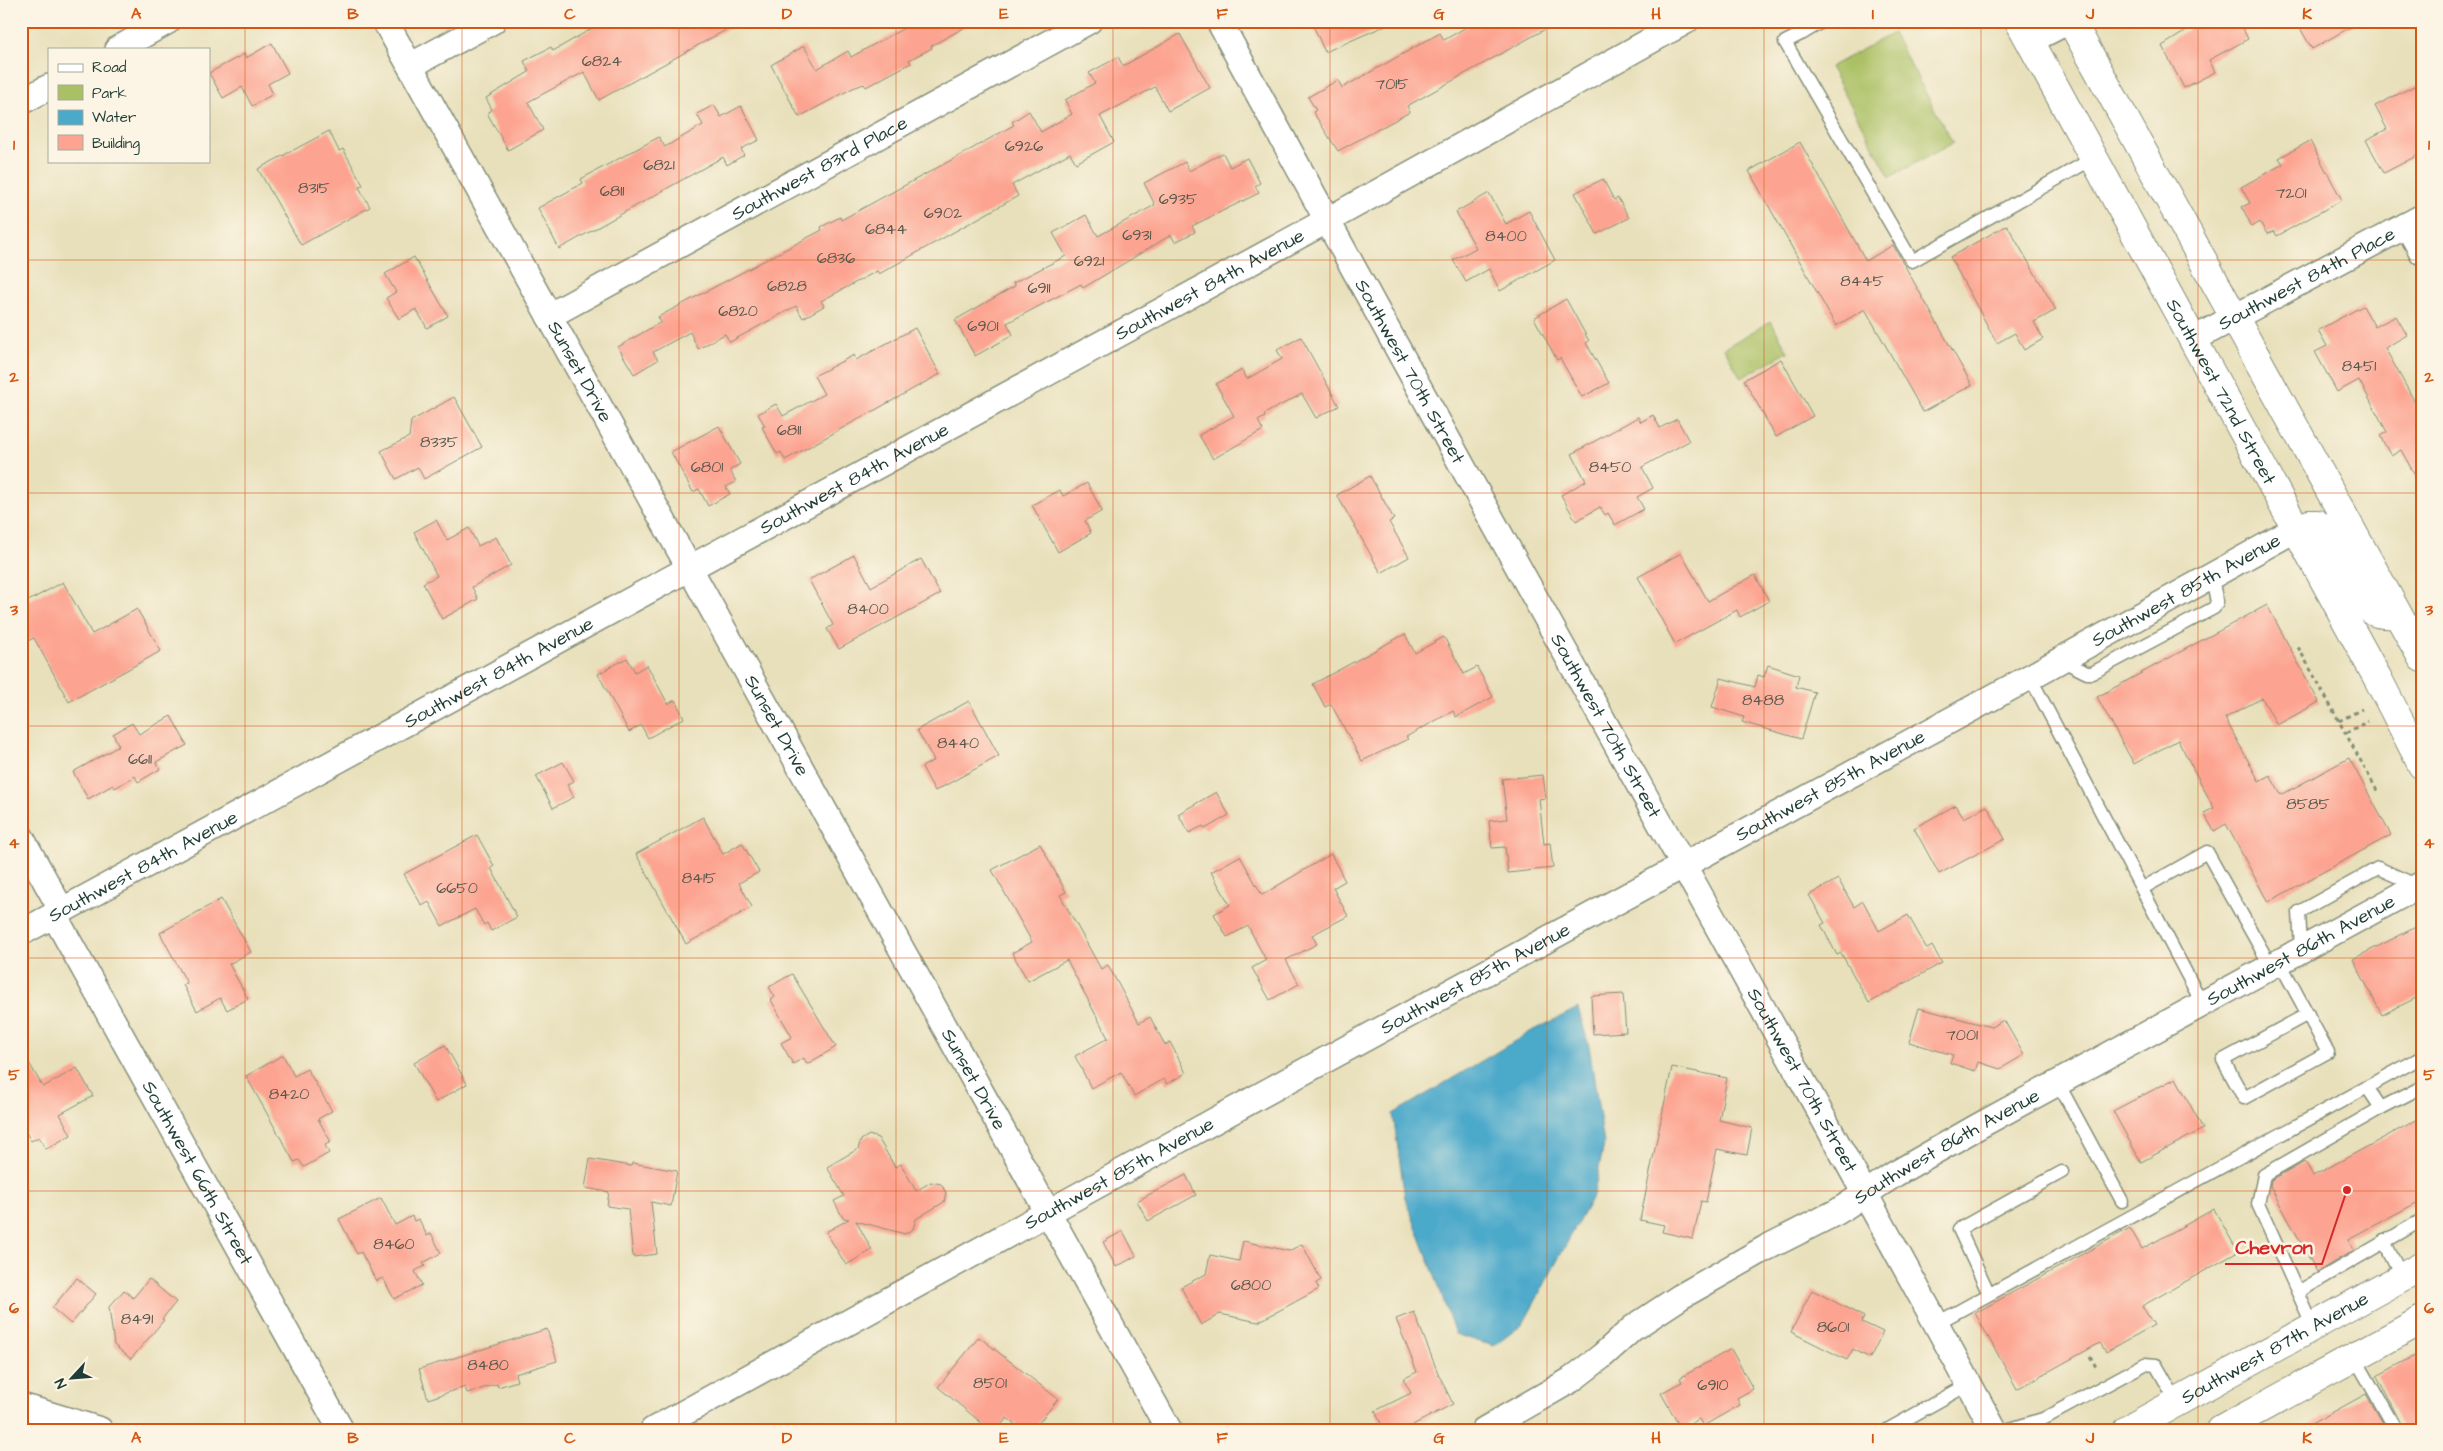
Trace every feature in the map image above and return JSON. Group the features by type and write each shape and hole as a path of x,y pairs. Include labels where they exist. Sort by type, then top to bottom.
{"main road":[{"path":"2070,21 2232,318 2422,658"},
{"name":"Southwest 72nd Street","path":"2024,31 2378,679 2422,765"},
{"path":"2296,529 2309,524 2317,524 2325,531 2364,603 2371,611 2378,616 2397,614"},
{"name":"Southwest 87th Avenue","path":"2127,1430 2412,1272"},
{"path":"2221,1430 2422,1320"}],"street":[{"path":"120,48 168,21"},
{"name":"Sunset Drive","path":"385,21 1169,1430"},
{"path":"410,66 493,21"},
{"name":"Southwest 83rd Place","path":"549,316 1089,21"},
{"name":"Southwest 70th Street","path":"1219,21 1326,221 1866,1193 1994,1430"},
{"name":"Southwest 84th Avenue","path":"21,933 1326,221 1686,21"},
{"path":"2024,31 2070,21"},
{"path":"21,102 48,88"},
{"path":"2414,221 2422,252"},
{"name":"Southwest 84th Place","path":"2192,340 2414,221"},
{"name":"Southwest 85th Avenue","path":"653,1430 1683,865 2061,660 2296,529"},
{"name":"Southwest 66th Street","path":"21,837 58,913 341,1430"},
{"name":"Southwest 86th Avenue","path":"1484,1430 1571,1380 1634,1328 1664,1307 1766,1248 1837,1212 1866,1193 2058,1083 2274,963 2420,885"},
{"path":"21,1406 100,1430"}],"lane":[{"path":"1796,21 1803,33"},
{"path":"1823,21 1785,42 1912,261 2094,158"},
{"path":"2030,677 2202,1003"},
{"path":"2143,888 2207,852 2274,963 2308,1014 2328,1052 2244,1098 2224,1060 2308,1014"},
{"path":"2301,949 2298,912 2378,868 2420,885"},
{"path":"1937,1323 2422,1057"},
{"path":"2058,1083 2122,1201"},
{"path":"2367,1087 2382,1108"},
{"path":"2313,1326 2258,1204 2264,1175 2422,1087"},
{"path":"1989,1294 1959,1229 2062,1172"},
{"path":"2298,1292 2422,1220"},
{"path":"2384,1241 2412,1272"},
{"path":"2354,1356 2396,1430"},
{"path":"2007,1430 2043,1419 2145,1364 2156,1365 2177,1402"},
{"path":"1887,1430 1969,1384"}],"path":[{"path":"2298,647 2379,794"},
{"path":"2339,721 2362,709"},
{"path":"2346,733 2368,721"},
{"path":"2090,1356 2100,1376"}],"green space":[{"path":"1893,33 1953,143 1890,177 1830,67"},
{"path":"1771,321 1788,352 1741,378 1724,348"}],"water":[{"path":"1578,1008 1589,1046 1604,1144 1594,1193 1523,1324 1494,1346 1455,1334 1405,1198 1393,1114 1530,1032"}],"building":[{"path":"605,21 742,21 599,100 584,72 528,102 543,130 508,150 487,113 492,110 486,98 529,72 524,61 551,47 553,51"},
{"path":"917,21 976,21 909,60 911,63 866,87 864,84 853,88 799,117 771,65 804,46 817,69 848,51 851,57"},
{"path":"1311,21 1396,21 1325,52"},
{"path":"1477,21 1560,21 1407,106 1410,112 1338,151 1313,112 1316,110 1308,97 1338,80 1342,88 1440,33 1444,40"},
{"path":"2202,21 2239,21 2248,39 2209,60 2215,72 2184,88 2162,46"},
{"path":"2296,21 2361,21 2312,49"},
{"path":"1180,34 1210,88 1168,111 1155,87 1100,116 1114,142 1076,163 1070,153 1012,185 1018,196 879,274 877,271 821,301 824,306 803,318 796,306 730,342 725,334 698,349 690,332 653,352 658,360 634,374 618,347 661,322 658,317 822,230 821,227 840,217 841,220 968,151 1014,125 1012,122 1029,111 1041,132 1072,114 1065,100 1095,83 1089,73 1118,57 1123,66"},
{"path":"272,43 288,73 268,84 273,94 252,106 242,87 223,98 210,75 210,72 244,54 246,58"},
{"path":"2422,82 2422,153 2384,173 2366,140 2387,129 2375,106"},
{"path":"714,105 721,117 741,106 759,140 741,149 744,155 727,165 723,157 559,249 538,208 583,183 581,179 659,137 665,147 703,125 697,114"},
{"path":"329,131 339,151 343,149 363,185 359,187 370,207 301,245 258,169"},
{"path":"2310,141 2342,200 2277,236 2274,231 2267,234 2260,222 2252,227 2242,207 2250,203 2241,187 2283,164 2279,158"},
{"path":"1800,142 1866,261 1893,245 1972,385 1923,412 1865,309 1836,326 1749,171"},
{"path":"1223,153 1230,167 1247,158 1260,183 1255,186 1259,193 1192,226 1195,232 1175,242 1171,235 1083,288 1081,284 1007,323 1013,335 975,356 955,320 1015,286 1013,283 1066,256 1053,233 1086,215 1098,236 1155,205 1144,183 1185,162 1189,171"},
{"path":"1603,179 1614,200 1618,198 1629,218 1597,234 1575,193"},
{"path":"1489,193 1506,224 1529,211 1555,260 1500,291 1489,269 1466,282 1453,260 1476,248 1456,212"},
{"path":"2007,225 2056,310 2034,322 2043,339 2024,350 2015,333 1997,343 1950,257"},
{"path":"414,257 448,316 427,328 416,309 399,319 386,298 396,292 385,274"},
{"path":"1566,299 1589,341 1586,343 1609,383 1582,397 1560,358 1557,360 1534,318"},
{"path":"2363,306 2375,327 2396,316 2407,335 2385,348 2422,415 2422,488 2401,450 2391,456 2380,436 2387,432 2359,380 2337,392 2315,352 2327,346 2318,330"},
{"path":"915,328 940,374 785,460 781,452 777,454 762,427 765,426 758,414 776,404 783,416 824,394 814,376 854,355 856,360"},
{"path":"1301,337 1339,406 1316,418 1302,394 1264,414 1265,417 1258,421 1263,430 1213,459 1199,435 1234,416 1216,384 1242,370 1247,379 1282,359 1277,350"},
{"path":"1781,359 1813,416 1776,437 1744,380"},
{"path":"454,397 482,447 424,479 418,467 396,479 381,451 409,437 411,421"},
{"path":"1653,415 1660,428 1677,419 1689,441 1642,467 1653,488 1637,497 1644,509 1615,525 1608,513 1605,515 1600,507 1576,521 1561,495 1586,481 1572,454 1638,417 1641,422"},
{"path":"719,426 740,464 730,470 736,482 726,487 730,494 708,506 699,489 693,492 671,452"},
{"path":"1370,476 1394,519 1389,522 1409,557 1381,573 1337,495"},
{"path":"1087,483 1102,511 1085,521 1091,533 1058,552 1032,505 1060,490 1063,496"},
{"path":"436,520 447,540 469,528 478,546 496,537 511,565 472,587 478,599 442,619 423,583 437,576 414,532"},
{"path":"1681,553 1708,601 1755,575 1769,601 1740,617 1737,610 1675,644 1638,577"},
{"path":"854,555 871,587 921,559 940,594 839,649 827,629 833,625 809,580"},
{"path":"63,582 92,634 137,609 161,651 69,702 34,638 21,644 21,605"},
{"path":"2267,605 2319,702 2277,725 2262,698 2225,718 2259,781 2270,775 2281,795 2349,758 2391,835 2268,902 2226,824 2214,831 2204,813 2214,808 2178,740 2134,764 2097,697"},
{"path":"1405,634 1415,653 1444,637 1464,674 1477,667 1493,697 1456,717 1453,711 1406,737 1408,739 1362,761 1331,704 1325,707 1313,684"},
{"path":"627,658 635,672 647,665 668,704 675,700 684,718 648,738 641,725 629,732 598,674"},
{"path":"1768,665 1799,675 1796,687 1815,692 1801,739 1742,722 1744,717 1712,707 1721,678 1755,687 1758,675 1764,677"},
{"path":"969,701 999,756 935,791 922,767 934,760 917,730"},
{"path":"171,716 187,745 156,762 160,769 138,782 135,776 115,788 113,785 88,799 73,772 119,746 113,734 132,723 139,734"},
{"path":"563,762 574,781 567,785 574,797 553,808 536,776"},
{"path":"1543,775 1546,798 1539,799 1544,844 1550,843 1553,868 1508,873 1505,847 1492,848 1489,821 1507,819 1502,779"},
{"path":"1216,792 1229,815 1205,829 1203,826 1189,833 1178,814"},
{"path":"1956,805 1964,818 1987,806 2005,839 1939,874 1914,828"},
{"path":"703,817 723,854 742,843 759,872 739,883 752,907 686,944 636,854"},
{"path":"477,835 494,866 491,868 517,917 491,931 487,923 484,925 475,909 442,926 429,902 422,906 404,874"},
{"path":"1040,844 1066,892 1060,895 1101,969 1108,965 1139,1023 1150,1017 1165,1045 1170,1042 1186,1073 1167,1084 1164,1079 1134,1096 1121,1072 1091,1088 1075,1056 1108,1038 1067,960 1028,981 1012,953 1032,942 992,870"},
{"path":"1331,854 1345,881 1333,888 1348,916 1312,935 1317,944 1286,960 1299,984 1270,1000 1252,968 1266,960 1248,926 1227,937 1214,914 1230,905 1211,872 1240,856 1262,895"},
{"path":"1838,879 1854,907 1863,901 1879,931 1908,915 1927,949 1932,946 1942,963 1869,1003 1841,953 1837,955 1821,925 1825,923 1809,895"},
{"path":"221,899 251,952 229,964 248,999 227,1010 220,998 197,1011 183,985 187,983 160,933"},
{"path":"2422,924 2422,995 2382,1015 2353,959"},
{"path":"792,974 836,1047 807,1064 804,1058 793,1064 781,1043 792,1037 771,1000 775,997 769,987"},
{"path":"1623,994 1626,1032 1593,1034 1591,996"},
{"path":"1919,1008 1991,1027 2004,1020 2024,1055 2000,1069 1978,1062 1975,1071 1950,1063 1953,1055 1909,1042"},
{"path":"445,1045 467,1084 436,1102 414,1063"},
{"path":"21,1049 43,1087 77,1068 93,1096 60,1114 71,1135 46,1149 39,1137 31,1141 21,1124"},
{"path":"283,1055 294,1076 307,1069 332,1111 318,1119 331,1142 325,1145 329,1153 304,1167 299,1160 294,1162 246,1076"},
{"path":"1672,1067 1727,1078 1719,1120 1752,1128 1747,1155 1717,1149 1706,1202 1701,1201 1693,1239 1662,1232 1664,1225 1640,1220"},
{"path":"2176,1078 2203,1129 2141,1162 2113,1111"},
{"path":"2422,1117 2422,1200 2348,1239 2354,1250 2317,1272 2270,1186 2271,1180 2305,1161 2313,1176"},
{"path":"869,1135 878,1138 895,1167 901,1164 916,1191 931,1182 941,1184 946,1193 944,1202 916,1219 913,1229 905,1234 856,1221 872,1250 846,1265 826,1232 849,1219 843,1218 834,1201 844,1196 827,1167 858,1149 861,1140"},
{"path":"590,1159 631,1166 632,1163 677,1171 671,1206 651,1202 657,1254 633,1257 628,1209 607,1206 609,1192 585,1188"},
{"path":"1186,1175 1196,1195 1148,1221 1137,1201"},
{"path":"381,1198 395,1225 412,1216 414,1221 419,1219 427,1236 431,1233 441,1253 423,1263 425,1266 415,1271 422,1285 394,1299 383,1278 376,1281 361,1252 357,1254 339,1219"},
{"path":"2214,1209 2238,1252 2142,1306 2154,1325 2106,1352 2100,1343 2017,1389 1975,1313 2130,1228 2142,1249"},
{"path":"1123,1231 1136,1256 1116,1267 1103,1242"},
{"path":"1243,1241 1289,1251 1302,1244 1321,1280 1316,1283 1319,1289 1258,1322 1220,1314 1201,1325 1181,1287 1206,1274 1210,1255 1239,1261"},
{"path":"77,1278 96,1294 71,1324 52,1308"},
{"path":"149,1279 176,1302 162,1319 164,1320 131,1359 114,1345 109,1307 124,1290 133,1298"},
{"path":"1812,1290 1864,1317 1862,1322 1883,1332 1870,1358 1853,1349 1847,1360 1791,1332"},
{"path":"1414,1312 1438,1373 1453,1404 1403,1430 1384,1430 1375,1411 1411,1393 1403,1379 1417,1372 1396,1319"},
{"path":"547,1329 557,1361 515,1374 517,1381 498,1387 497,1384 467,1393 465,1387 428,1399 419,1369"},
{"path":"979,1337 1058,1399 1033,1430 1022,1430 1007,1418 997,1430 990,1430 938,1387"},
{"path":"1731,1349 1753,1389 1737,1398 1740,1405 1703,1426 1699,1419 1681,1429 1661,1393 1682,1382 1680,1378"},
{"path":"2422,1352 2422,1430 2404,1430 2377,1376"},
{"path":"2366,1394 2387,1430 2300,1430"}],"place":[{"name":"Chevron","path":"2347,1190"}]}
